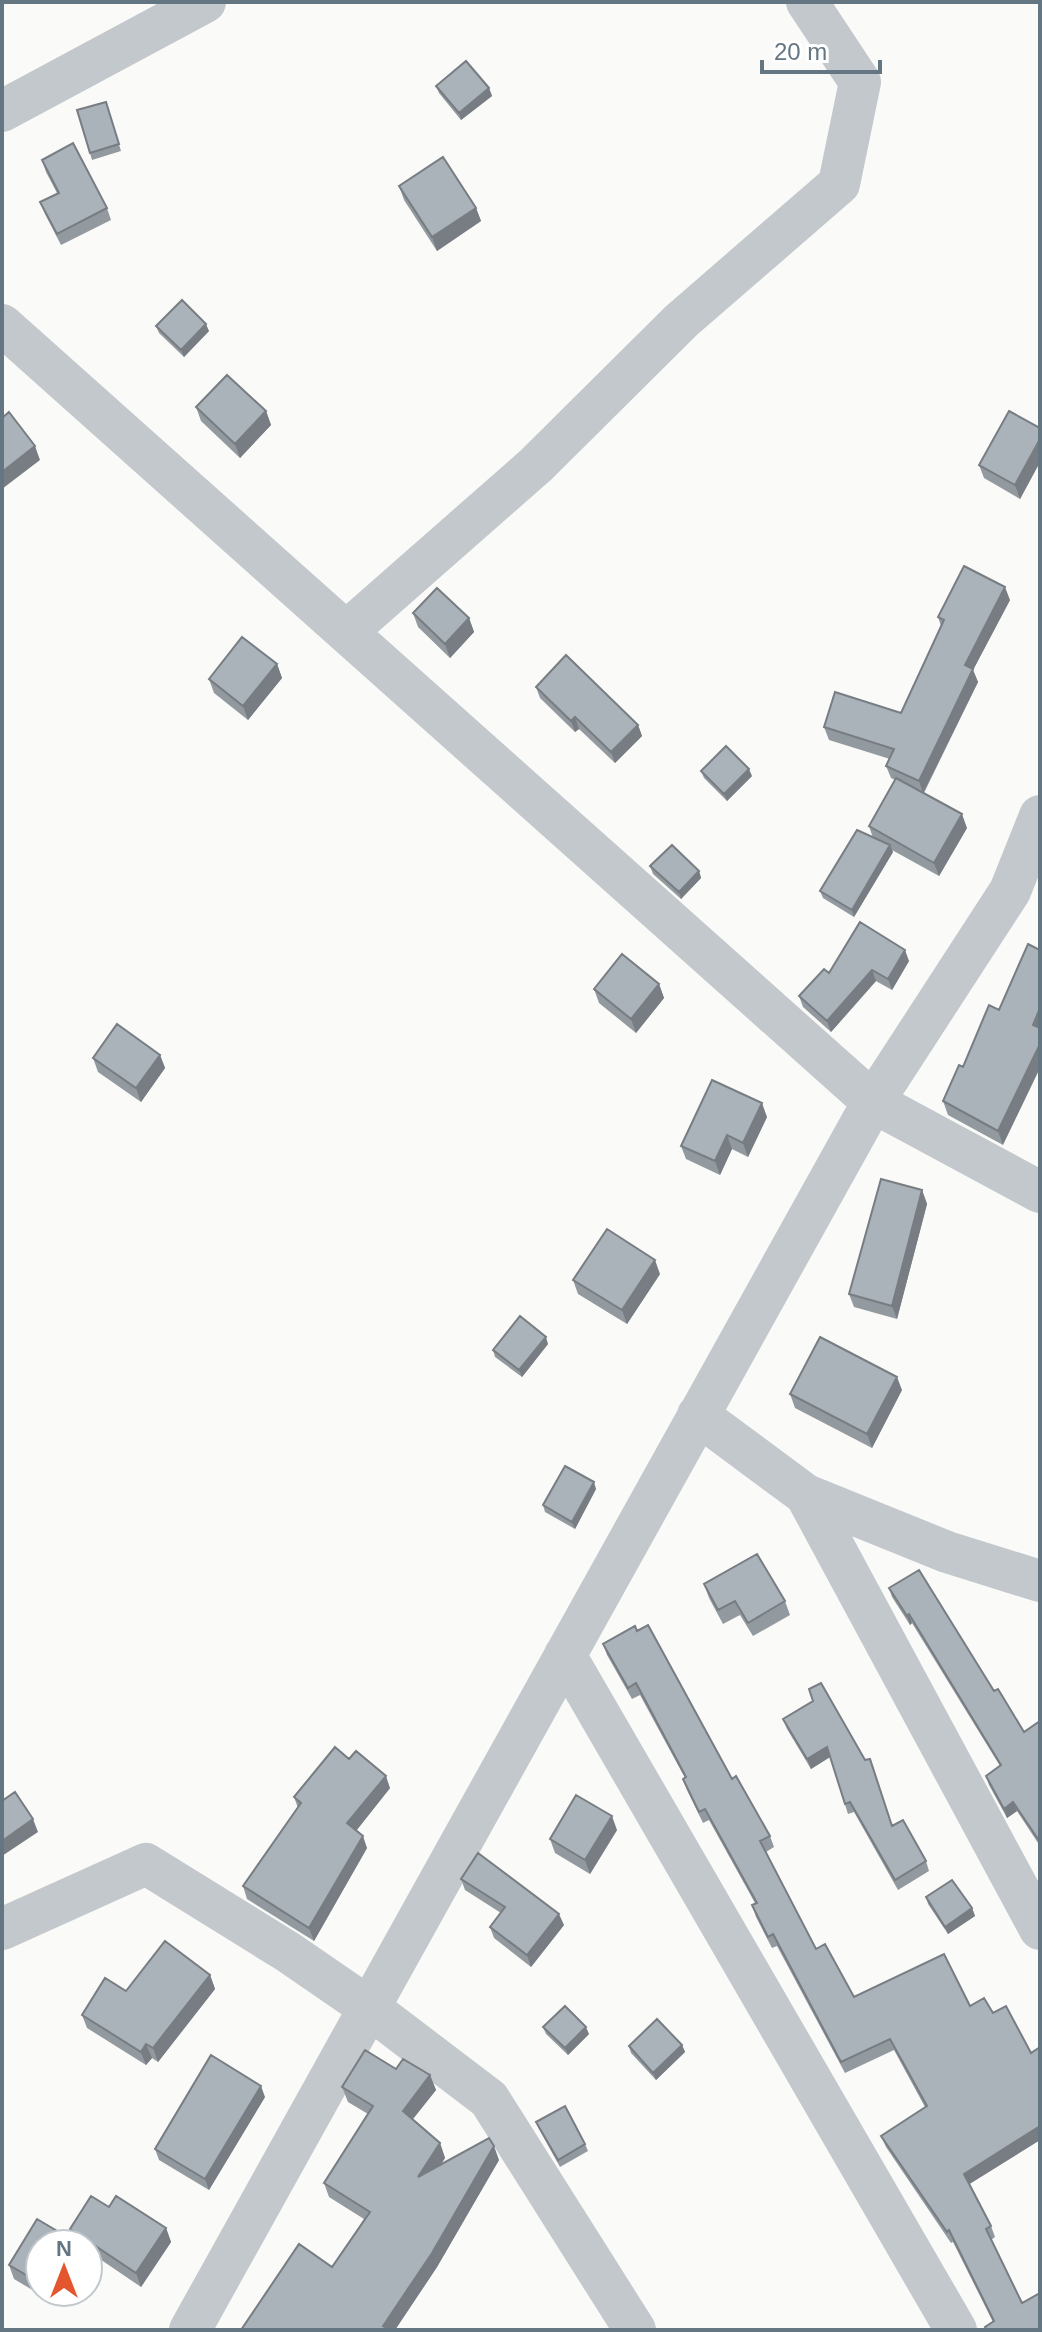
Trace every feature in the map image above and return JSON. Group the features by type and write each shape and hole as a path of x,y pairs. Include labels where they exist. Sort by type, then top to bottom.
{"street":[{"path":"2,111 205,2"},
{"path":"346,632 536,465 681,321 839,184 860,82 807,2"},
{"path":"2,325 873,1102 1040,1192"},
{"path":"190,2330 873,1102 1025,897 1040,816"},
{"path":"698,1415 806,1495 947,1552 1040,1581"},
{"path":"806,1495 1040,1929"},
{"path":"565,1655 956,2330"},
{"path":"2,1929 146,1864 288,1952 368,2007 489,2099 635,2330"}],"building":[{"path":"466,61 489,88 459,113 436,86"},
{"path":"106,102 119,144 90,153 77,110"},
{"path":"73,143 107,208 57,234 40,202 59,193 42,160"},
{"path":"443,157 476,208 432,237 399,186"},
{"path":"182,300 206,324 181,350 156,326"},
{"path":"227,375 266,411 235,444 196,407"},
{"path":"1009,411 1040,428 1040,439 1015,485 979,465"},
{"path":"9,412 35,446 2,472 2,418"},
{"path":"964,566 1005,587 965,665 973,669 919,781 886,766 894,749 824,727 835,692 901,713 944,620 938,617"},
{"path":"437,588 469,618 445,644 413,613"},
{"path":"242,637 277,664 243,706 209,679"},
{"path":"566,655 638,725 611,752 575,717 571,721 536,687"},
{"path":"726,746 749,769 724,794 701,771"},
{"path":"896,778 962,814 934,863 869,826"},
{"path":"857,830 890,845 852,910 820,891"},
{"path":"672,845 699,871 679,892 650,866"},
{"path":"860,922 905,950 888,979 872,970 827,1021 799,996 824,969 829,973"},
{"path":"1028,944 1040,950 1040,1008 1033,1025 1040,1028 1040,1044 998,1131 943,1101 959,1065 963,1067 989,1005 999,1010"},
{"path":"622,954 659,984 631,1019 594,989"},
{"path":"117,1024 160,1055 136,1088 93,1058"},
{"path":"712,1080 762,1103 743,1143 727,1135 715,1161 681,1146"},
{"path":"881,1179 922,1190 892,1306 849,1294"},
{"path":"607,1229 655,1260 622,1310 573,1280"},
{"path":"520,1316 546,1337 519,1370 493,1350"},
{"path":"820,1337 897,1377 867,1434 790,1394"},
{"path":"565,1466 594,1482 572,1522 543,1505"},
{"path":"757,1554 785,1601 748,1623 735,1601 718,1610 704,1584"},
{"path":"919,1570 994,1691 998,1689 1024,1732 1040,1721 1040,1842 1013,1802 1004,1809 986,1776 1001,1765 909,1614 907,1616 889,1588"},
{"path":"648,1625 732,1779 736,1776 770,1836 760,1841 816,1949 825,1944 854,1997 944,1954 970,2006 984,1998 993,2013 1006,2006 1031,2053 1040,2047 1040,2126 964,2174 991,2226 986,2229 1022,2303 1040,2293 1040,2330 987,2330 985,2327 994,2321 949,2230 947,2232 881,2136 927,2106 890,2039 841,2062 773,1934 768,1937 752,1905 757,1903 705,1809 699,1812 683,1779 686,1777 636,1683 628,1688 603,1644 635,1626 637,1631"},
{"path":"821,1683 865,1760 870,1759 892,1826 903,1820 926,1861 895,1880 850,1802 845,1804 827,1747 807,1759 783,1719 813,1701 809,1689"},
{"path":"335,1747 349,1759 356,1751 386,1776 347,1823 363,1836 309,1928 243,1886 301,1803 294,1797"},
{"path":"15,1792 33,1819 2,1841 2,1801"},
{"path":"576,1795 612,1816 585,1860 550,1839"},
{"path":"478,1853 559,1914 527,1955 490,1927 505,1907 461,1879"},
{"path":"952,1880 972,1908 945,1927 926,1897"},
{"path":"165,1941 210,1975 153,2048 146,2044 141,2052 82,2015 105,1978 126,1991"},
{"path":"565,2006 586,2027 565,2048 543,2027"},
{"path":"657,2019 682,2045 653,2073 629,2046"},
{"path":"365,2050 396,2069 403,2059 430,2075 403,2111 440,2143 418,2177 489,2138 494,2146 432,2253 383,2326 391,2330 241,2330 299,2244 332,2267 370,2212 324,2183 373,2106 342,2087"},
{"path":"211,2055 261,2086 205,2179 155,2149"},
{"path":"565,2106 585,2144 558,2160 536,2122"},
{"path":"91,2196 109,2207 116,2196 166,2228 136,2273 104,2252 104,2228 71,2228"},
{"path":"37,2219 52,2228 32,2228"},
{"path":"24,2240 24,2274 9,2265"}]}
